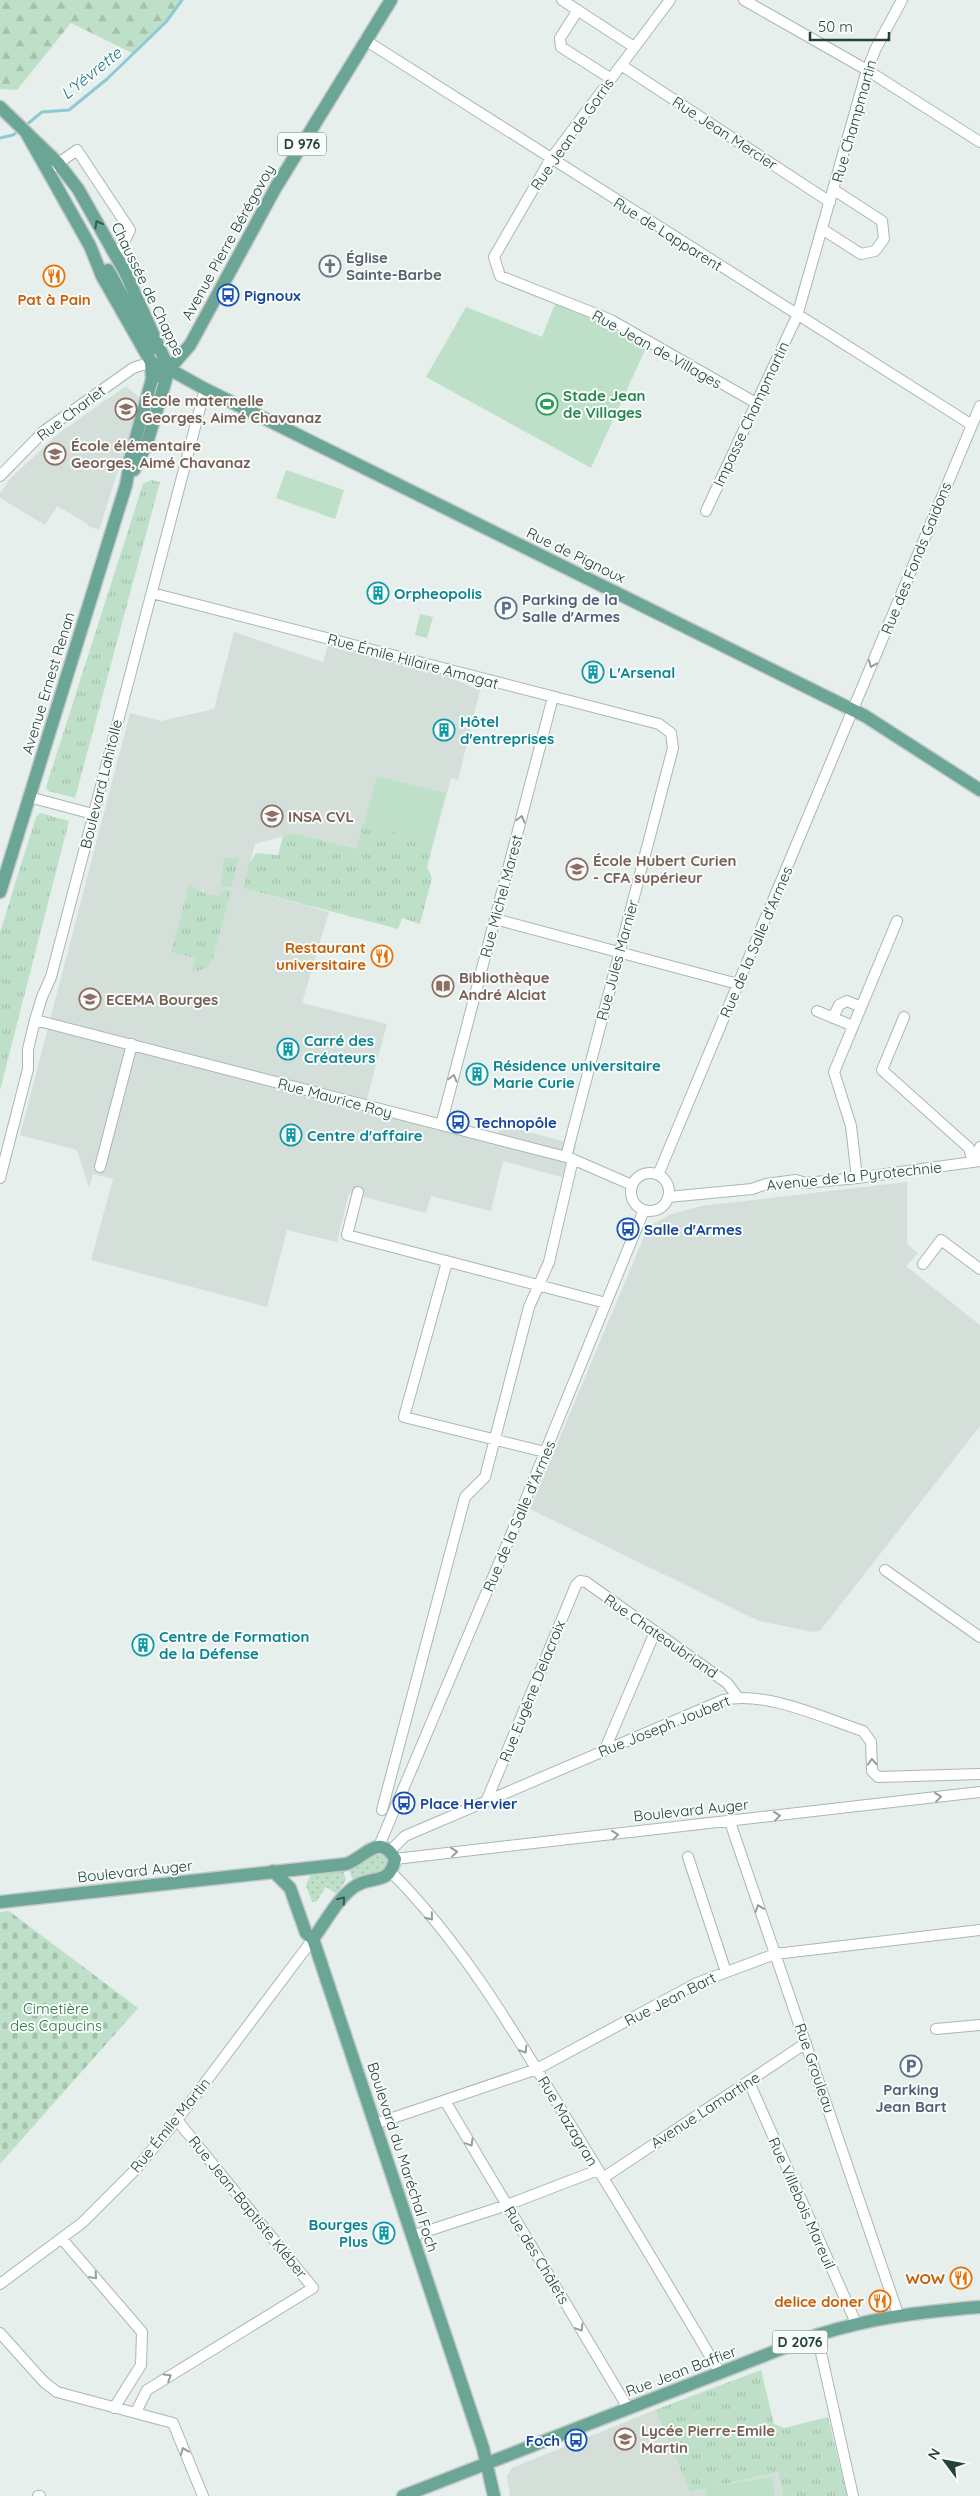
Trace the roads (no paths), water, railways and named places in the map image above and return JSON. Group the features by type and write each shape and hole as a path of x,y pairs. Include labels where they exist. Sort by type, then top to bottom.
{"main road":[{"name":"Avenue Pierre Bérégovoy","path":"169,369 190,345 272,194 391,0"},
{"name":"Chaussée de Chappe","path":"0,108 27,134 53,167 78,189 114,252 160,345 169,369"},
{"name":"Chaussée de Chappe","path":"53,167 102,276 151,362"},
{"name":"Chaussée de Chappe","path":"90,246 104,262 151,347 169,369"},
{"name":"Rue de Pignoux","path":"151,362 169,369 205,389 853,710 980,790"},
{"name":"Avenue Ernest Renan","path":"126,485 122,477 132,452 152,379 151,362"},
{"path":"152,379 169,369"},
{"name":"Avenue Ernest Renan","path":"0,892 126,485 147,444 169,369"},
{"path":"313,1939 354,1886 369,1880 395,1876 392,1853"},
{"name":"Boulevard Auger","path":"0,1902 346,1864 392,1853"},
{"path":"312,1867 301,1873 295,1889 296,1904 308,1920 317,1923 327,1920"},
{"name":"Boulevard du Maréchal Foch","path":"273,1871 290,1888 306,1933 313,1939 488,2463 494,2496"},
{"name":"Rue Jean Baffier","path":"403,2496 817,2335 856,2323 898,2314 980,2307"}],"street":[{"path":"562,0 634,47"},
{"name":"Rue Jean de Gorris","path":"500,276 494,257 550,160 670,0"},
{"path":"744,0 867,70 980,142"},
{"name":"Rue Champmartin","path":"797,316 867,70 876,48 902,0"},
{"path":"578,10 560,38 561,47 610,78"},
{"name":"Rue de Lapparent","path":"365,40 550,160 972,425"},
{"name":"Rue Jean Mercier","path":"621,65 830,202"},
{"path":"53,167 77,150 130,230 121,248 114,252"},
{"name":"Rue Champmartin","path":"822,229 860,254 875,252 884,239 882,221 834,190"},
{"name":"Rue Jean de Villages","path":"500,276 611,320 756,403"},
{"name":"Impasse Champmartin","path":"706,511 797,316"},
{"name":"Rue Charlet","path":"0,476 51,426 134,368 151,362"},
{"name":"Boulevard Lahitolle","path":"0,1178 28,1069 28,1048 35,1020 51,977 205,389"},
{"name":"Rue des Fonds Gaidons","path":"853,710 980,406"},
{"name":"Rue Émile Hilaire Amagat","path":"152,593 659,724 671,733"},
{"name":"Rue Michel Marest","path":"441,1125 553,697"},
{"name":"Rue de la Salle d'Armes","path":"658,1175 853,710"},
{"name":"Rue Jules Marnier","path":"382,1810 465,1497 485,1477 528,1306 549,1262 569,1158 619,952 673,748 671,733"},
{"path":"29,797 94,814"},
{"path":"494,919 738,984"},
{"path":"857,1178 851,1126 834,1072 897,921"},
{"path":"833,1018 839,1005 847,1001 861,1007"},
{"path":"817,1011 853,1026"},
{"path":"904,1017 882,1070 969,1148 976,1161"},
{"name":"Rue Maurice Roy","path":"35,1020 569,1158 632,1184"},
{"path":"100,1167 132,1044"},
{"path":"976,1161 980,1147"},
{"name":"Avenue de la Pyrotechnie","path":"668,1197 752,1189 766,1184 796,1180 805,1183 857,1178 976,1161"},
{"path":"648,1172 658,1175 665,1180 668,1188 668,1197 658,1208 644,1210 632,1200 632,1184 638,1176 648,1172"},
{"path":"358,1192 347,1235 606,1303"},
{"name":"Rue de la Salle d'Armes","path":"392,1853 390,1821 644,1210"},
{"path":"923,1264 941,1240 980,1269"},
{"path":"448,1262 404,1416 545,1452"},
{"path":"885,1570 980,1637"},
{"name":"Rue Chateaubriand","path":"580,1582 586,1582 727,1683 737,1696"},
{"name":"Rue Eugène Delacroix","path":"486,1802 576,1585 580,1582"},
{"path":"605,1749 655,1632"},
{"name":"Rue Joseph Joubert","path":"392,1853 405,1836 605,1749 737,1696 763,1698 863,1731 871,1742 872,1771 878,1776 980,1774"},
{"name":"Boulevard Auger","path":"392,1853 730,1822 980,1792"},
{"name":"Rue Grouleau","path":"730,1822 898,2314"},
{"path":"688,1857 726,1972"},
{"name":"Rue Mazagran","path":"395,1876 474,1972 601,2174 720,2373"},
{"name":"Rue Jean Bart","path":"375,2124 536,2069 698,1983 775,1954 980,1930"},
{"name":"Rue Émile Martin","path":"0,2284 62,2239 113,2193 177,2120 313,1939"},
{"path":"936,2029 980,2024"},
{"name":"Avenue Lamartine","path":"412,2236 601,2174 749,2082 806,2043"},
{"name":"Rue Villebois Mareuil","path":"749,2082 856,2323"},
{"name":"Rue des Châlets","path":"445,2101 628,2408"},
{"name":"Rue Jean-Baptiste Kléber","path":"136,2412 147,2390 313,2288 177,2120"},
{"path":"62,2239 142,2332 144,2343 141,2366 114,2408"},
{"path":"0,2333 44,2382 57,2392 173,2423 203,2496"},
{"path":"817,2335 853,2496"}],"waterway":[{"name":"L'Yévrette","path":"25,126 42,112 69,110 107,79 166,22 182,0"},
{"name":"L'Yévrette","path":"0,138 13,135 20,130"}],"place":[{"name":"Église Sainte-Barbe","path":"330,266"},
{"name":"Pat à Pain","path":"54,276"},
{"name":"Pignoux","path":"228,295"},
{"name":"Stade Jean de Villages","path":"547,404"},
{"name":"École maternelle Georges, Aimé Chavanaz","path":"126,409"},
{"name":"École élémentaire Georges, Aimé Chavanaz","path":"55,454"},
{"name":"Orpheopolis","path":"378,593"},
{"name":"Parking de la Salle d'Armes","path":"506,608"},
{"name":"L'Arsenal","path":"593,672"},
{"name":"Hôtel d'entreprises","path":"444,730"},
{"name":"INSA CVL","path":"272,816"},
{"name":"École Hubert Curien - CFA supérieur","path":"577,869"},
{"name":"Restaurant universitaire","path":"382,956"},
{"name":"Bibliothèque André Alciat","path":"443,986"},
{"name":"ECEMA Bourges","path":"90,999"},
{"name":"Carré des Créateurs","path":"288,1049"},
{"name":"Résidence universitaire Marie Curie","path":"477,1074"},
{"name":"Technopôle","path":"458,1122"},
{"name":"Centre d'affaire","path":"291,1135"},
{"name":"Salle d'Armes","path":"628,1229"},
{"name":"Centre de Formation de la Défense","path":"143,1645"},
{"name":"Place Hervier","path":"404,1803"},
{"name":"Parking Jean Bart","path":"911,2066"},
{"name":"Bourges Plus","path":"384,2233"},
{"name":"WOW","path":"961,2278"},
{"name":"delice doner","path":"880,2301"},
{"name":"Lycée Pierre-Emile Martin","path":"625,2439"},
{"name":"Foch","path":"576,2440"}],"park label":[{"name":"Cimetière des Capucins","path":"56,2016"}]}
